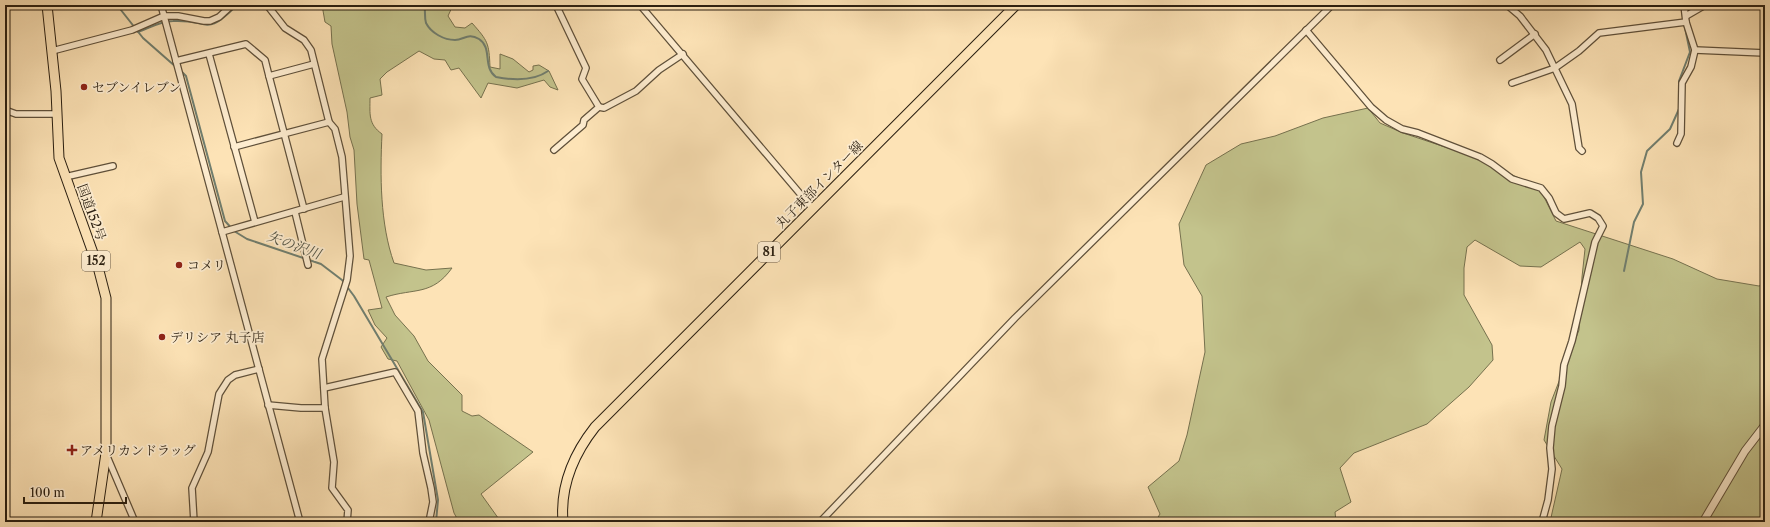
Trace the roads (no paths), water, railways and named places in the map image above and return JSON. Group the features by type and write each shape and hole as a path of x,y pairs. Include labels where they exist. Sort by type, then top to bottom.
{"main road":[{"name":"国道152号","path":"47,5 57,114 58,148 65,177 98,267 106,298 106,454 96,522"},
{"name":"丸子東部インター線","path":"563,522 564,491 570,469 580,446 590,433 1016,5"}],"street":[{"path":"161,5 300,522"},
{"path":"52,50 132,30 178,16 210,21 219,17 232,5"},
{"path":"267,5 285,28 304,40 311,50 329,122 335,129 339,141 350,256 344,291 322,358 325,408 334,462 332,488 348,510 347,522"},
{"path":"556,5 586,68 582,79 599,107"},
{"path":"640,5 813,209"},
{"path":"820,522 1015,318 1332,5"},
{"path":"1507,5 1520,16 1546,50 1572,104 1579,148 1582,151"},
{"path":"1676,143 1681,134 1682,83 1691,67 1695,50 1686,19 1684,5"},
{"path":"1512,83 1555,68 1579,51 1599,33 1686,19 1705,5"},
{"path":"1306,30 1371,107 1386,120 1402,129 1418,133 1480,157 1512,179 1541,188 1549,198 1556,213 1564,219 1590,213 1598,218 1603,226 1595,242 1572,341 1564,365 1562,386 1552,426 1550,448 1552,469 1548,500 1542,522"},
{"path":"1500,60 1535,34"},
{"path":"176,63 249,45 265,60 304,209"},
{"path":"1695,50 1765,53"},
{"path":"209,54 255,222"},
{"path":"554,150 583,125 584,120 599,107 604,108 636,91 659,70 683,54"},
{"path":"269,76 314,64"},
{"path":"5,110 16,114 57,114"},
{"path":"234,147 329,122"},
{"path":"65,177 113,166"},
{"path":"222,232 344,197"},
{"path":"295,212 308,262"},
{"path":"194,522 192,488 208,452 219,394 228,380 235,375 259,369"},
{"path":"324,388 395,372 418,411 423,453 433,502 429,522"},
{"path":"268,405 301,408 325,408"},
{"path":"1703,522 1745,450 1765,425"},
{"path":"106,454 135,522"}],"waterway":[{"name":"矢の沢川","path":"117,5 143,38 176,67"},
{"path":"138,32 169,21 185,21 207,25 212,24 226,15 237,5"},
{"path":"424,5 426,23 428,27 438,35 447,39 455,40 469,36 479,39 486,47 489,68 496,77 523,79 536,77 548,71"},
{"path":"1624,271 1634,222 1643,204 1641,172 1647,151 1670,129 1679,109 1679,81 1690,52 1684,23"},
{"name":"矢の沢川","path":"181,71 186,76 225,221 234,231 247,239 321,264 342,280 354,296 423,412 438,500 436,522"}],"place":[{"name":"セブンイレブン","path":"84,87"},
{"name":"コメリ","path":"179,265"},
{"name":"デリシア 丸子店","path":"162,337"},
{"name":"アメリカンドラッグ","path":"72,450"}]}
